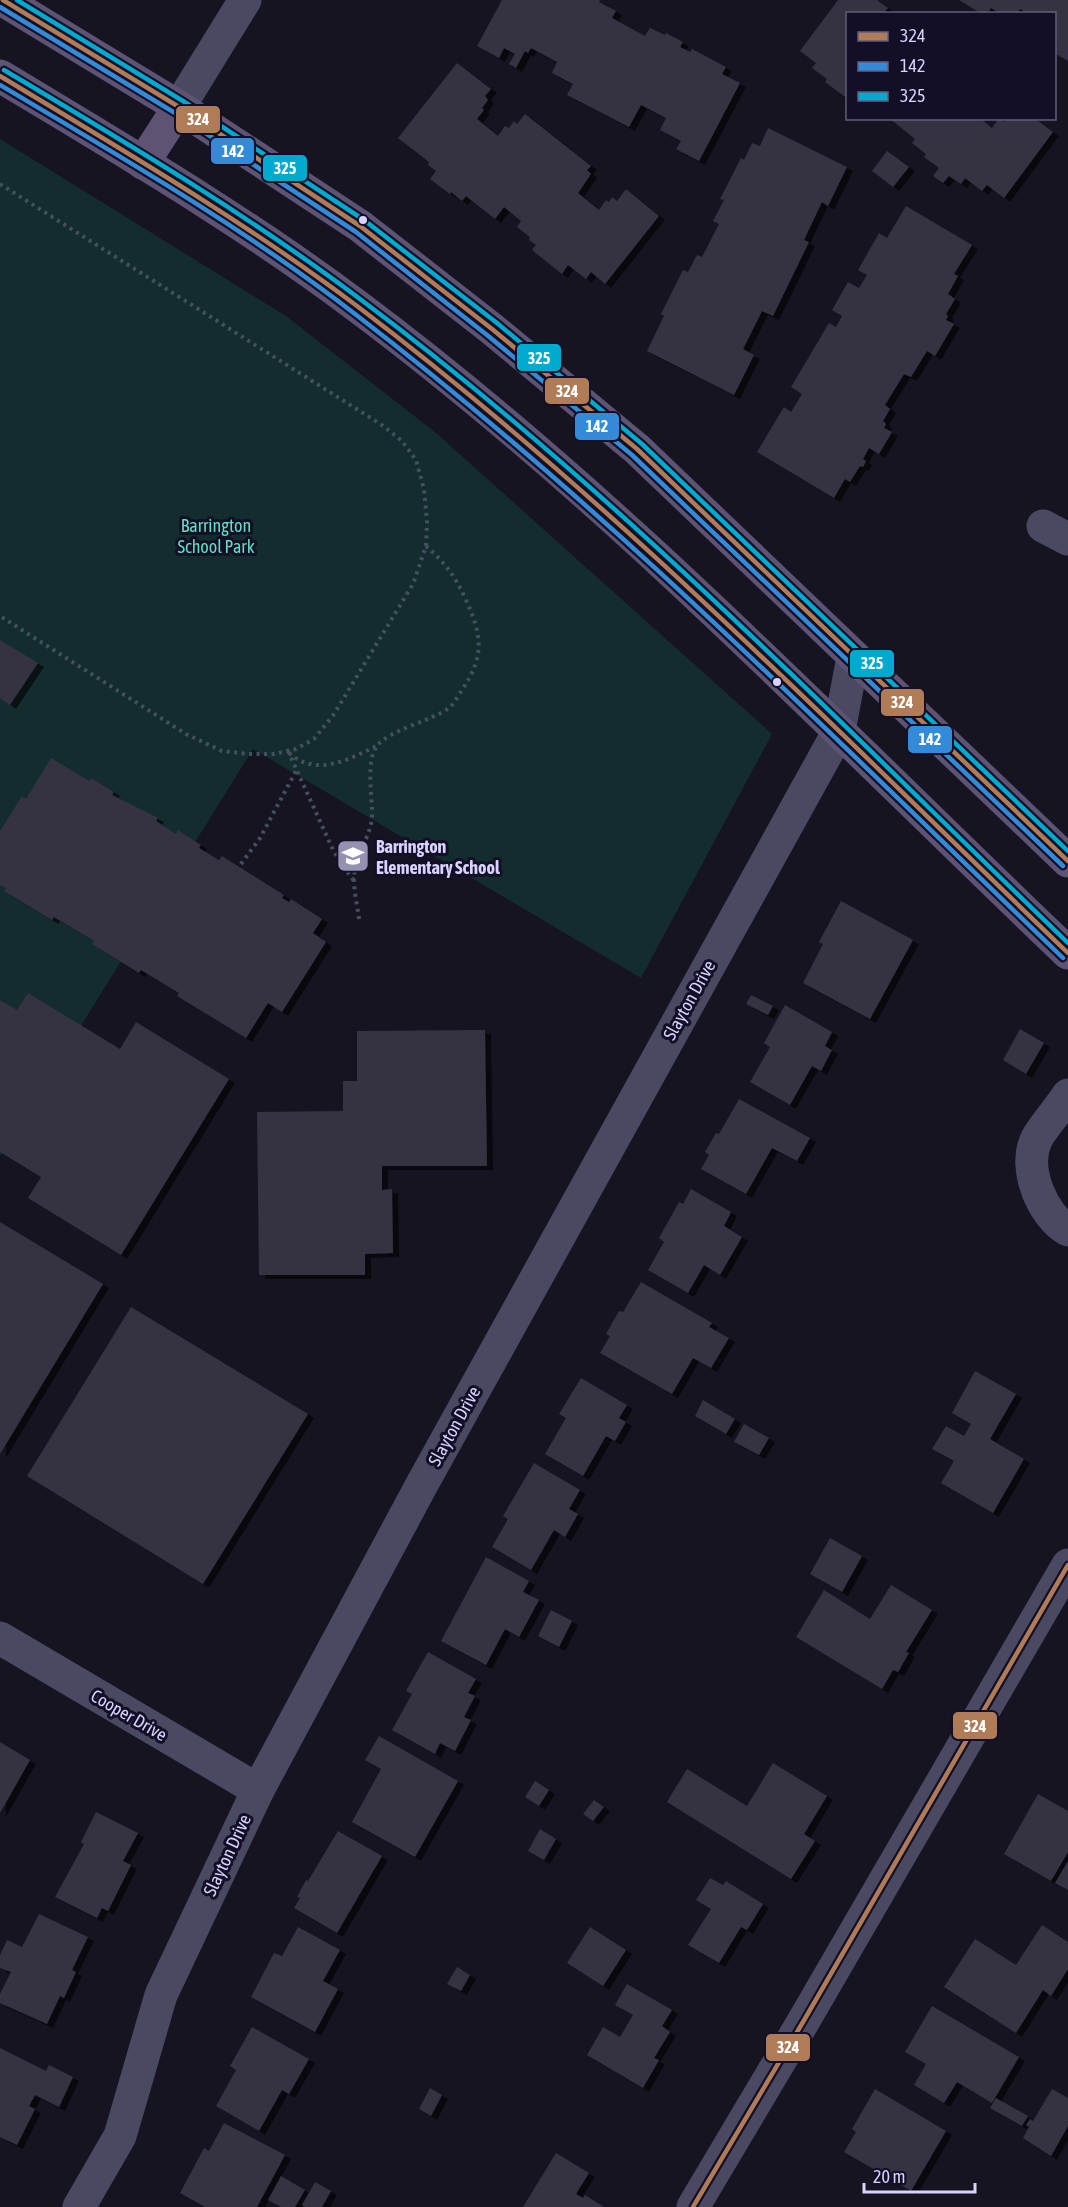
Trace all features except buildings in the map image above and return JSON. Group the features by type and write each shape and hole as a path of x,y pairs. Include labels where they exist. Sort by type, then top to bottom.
{"main road":[{"path":"3,0 179,106 364,228 492,329 637,449 1068,861"},
{"path":"0,76 254,234 357,305 497,417 588,495 839,731 1068,953"},
{"path":"143,163 179,106"}],"street":[{"path":"179,106 245,0"},
{"name":"Slayton Drive","path":"79,2207 120,2136 161,1995 258,1790 421,1486 839,731 854,657"},
{"path":"1068,1095 1036,1141 1031,1166 1041,1201 1068,1230"},
{"path":"693,2207 1068,1565"},
{"name":"Cooper Drive","path":"0,1638 258,1790"}],"path":[{"path":"0,184 382,425 402,441 416,460 424,489 427,522 426,546 413,584 334,714 314,740 288,751 274,754 249,754 222,751 213,747 186,734 0,616"},
{"path":"288,751 298,761 307,764 324,765 342,762 450,707 468,682 477,661 479,642 477,625 455,576 426,546"},
{"path":"359,919 354,882 356,866 372,819 372,757 377,746"},
{"path":"288,751 334,852 354,882"},
{"path":"241,864 260,838 296,771"}],"green space":[{"name":"Barrington School Park","path":"0,139 286,316 435,432 772,734 641,978 253,749 0,1156"}],"transit line":[{"name":"324","path":"3,0 179,107 360,226 492,329 637,449 1068,861"},
{"name":"325","path":"17,0 183,101 364,220 497,323 642,444 1068,851"},
{"name":"142","path":"0,7 175,113 356,232 487,335 632,455 1063,866"},
{"name":"325","path":"4,70 140,152 274,237 360,299 454,372 636,528 810,692 1068,943"},
{"name":"324","path":"0,76 182,186 271,244 357,306 452,380 634,537 809,702 1068,953"},
{"name":"142","path":"0,85 181,194 270,252 355,314 449,389 630,545 718,626 1063,958"},
{"name":"324","path":"693,2207 1068,1565"}],"place":[{"name":"Barrington Elementary School","path":"353,856"}]}
